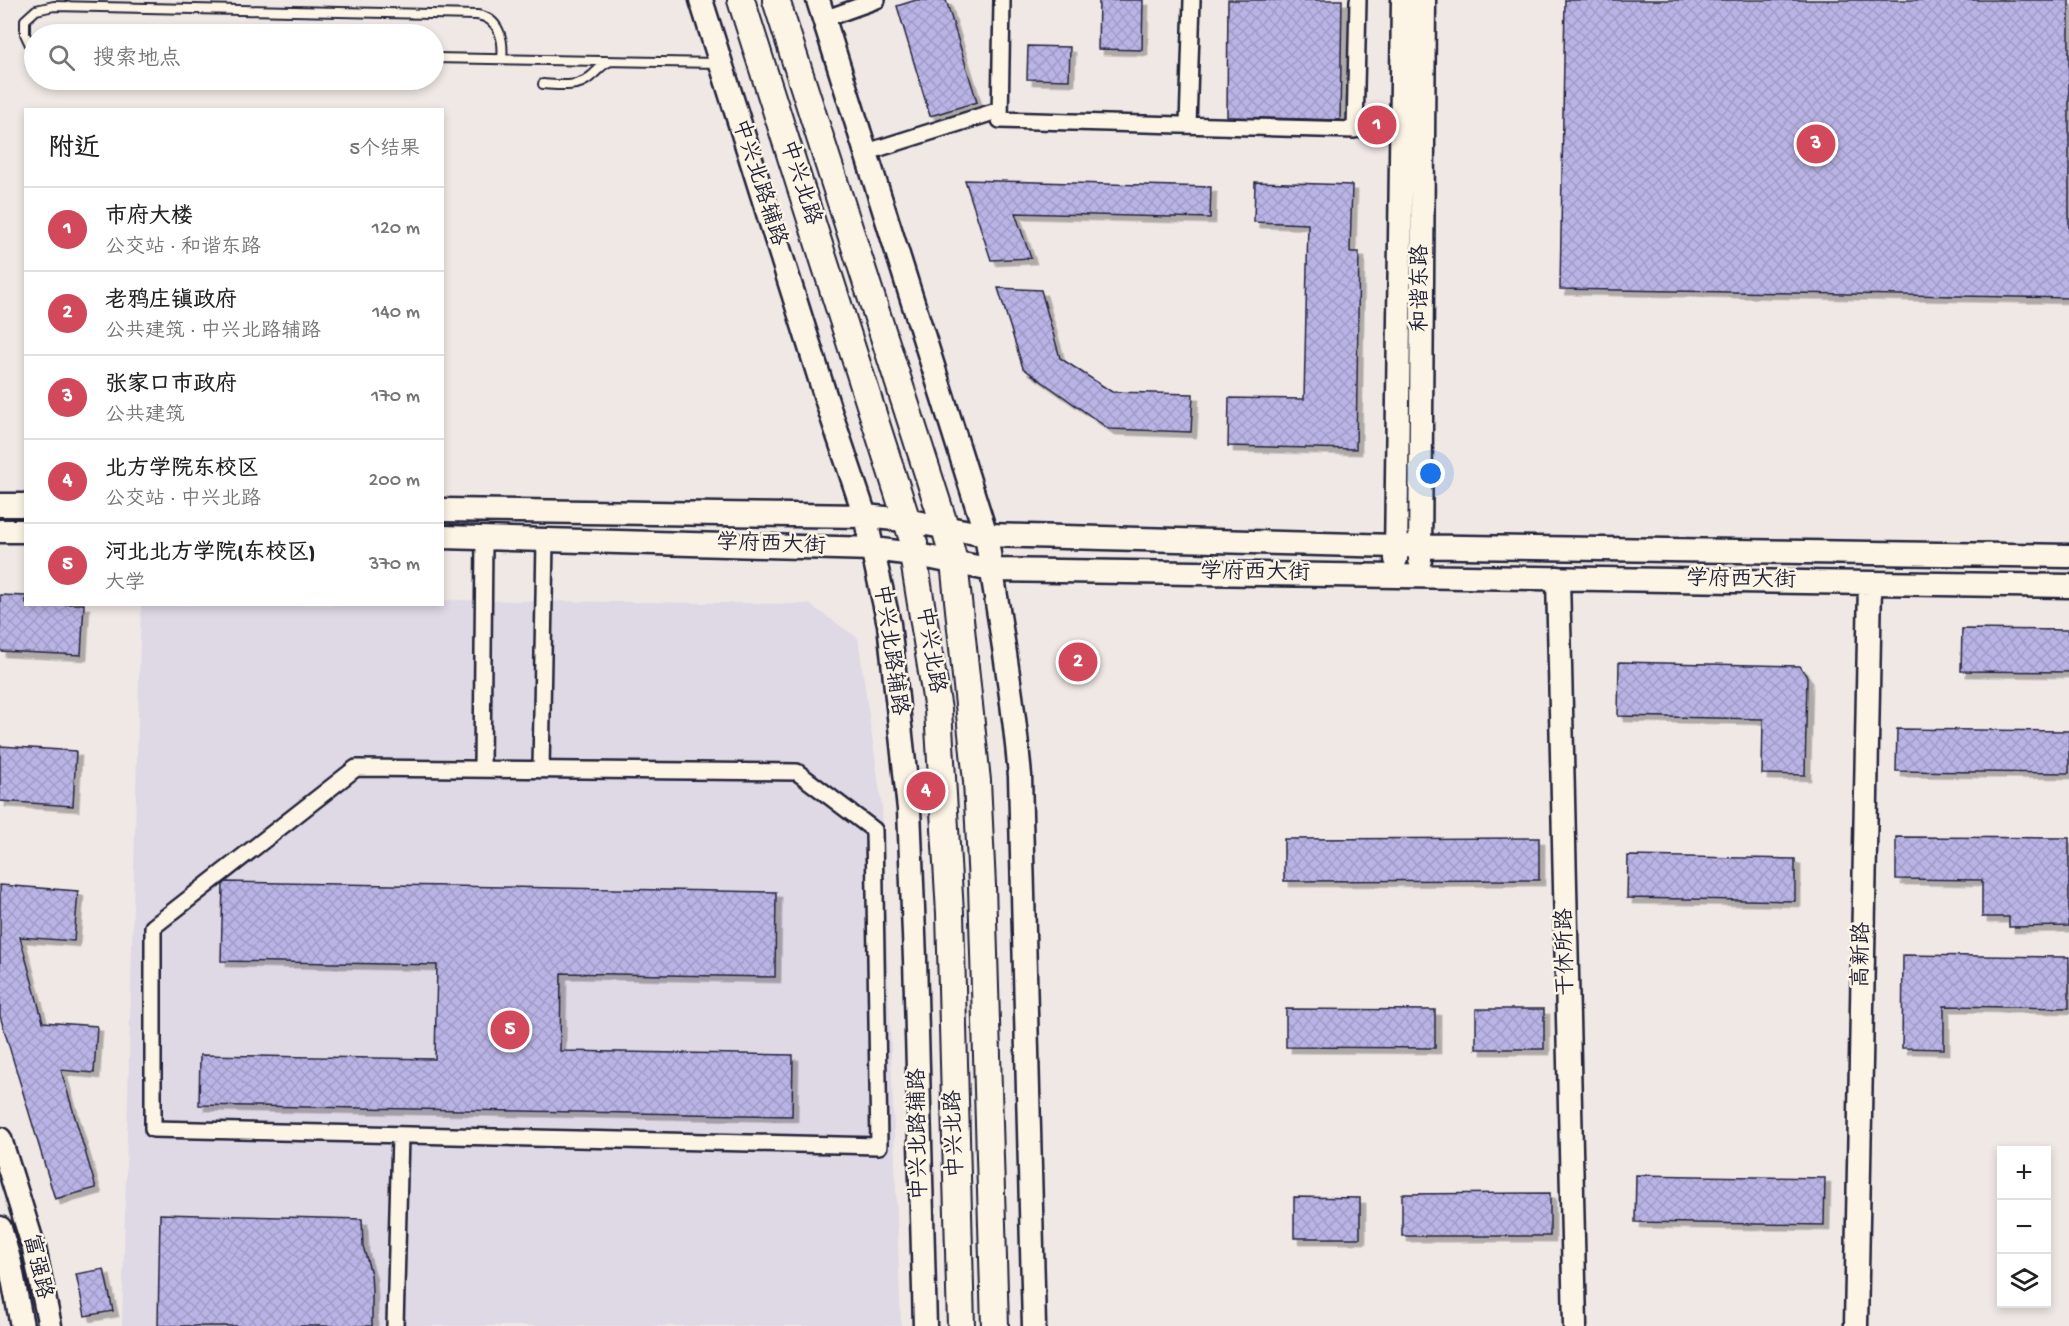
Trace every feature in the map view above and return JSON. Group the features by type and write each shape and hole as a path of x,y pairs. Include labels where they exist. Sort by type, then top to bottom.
{"main road":[{"name":"中兴北路","path":"741,0 914,543 913,554 939,722 950,925 961,1326"},
{"name":"中兴北路","path":"776,0 945,527 954,562 971,714 982,875 995,1326"}],"street":[{"name":"中兴北路辅路","path":"701,0 865,516 889,624 909,808 925,1326"},
{"path":"877,0 821,10 986,536 1015,711 1020,776 1034,1326"},
{"path":"1002,0 1000,120 1355,130 1358,0"},
{"path":"1188,125 1192,0"},
{"name":"和谐东路","path":"1396,576 1403,0"},
{"name":"和谐东路","path":"1420,576 1424,0"},
{"path":"867,152 1000,110"},
{"path":"0,505 24,505"},
{"name":"学府西大街","path":"444,510 865,516 905,520 986,536 1396,546 2069,556"},
{"path":"0,531 24,531"},
{"name":"学府西大街","path":"444,537 873,549 913,554 992,570 2069,586"},
{"path":"482,770 484,538"},
{"path":"541,770 546,540"},
{"name":"干休所路","path":"1558,578 1575,1326"},
{"name":"高新路","path":"1856,1326 1870,583"},
{"path":"356,768 541,770 797,772 874,830 879,1146 153,1129 153,927 356,768"},
{"path":"394,1326 400,1135"},
{"name":"富强路","path":"0,1139 34,1248 50,1326"},
{"name":"富强路","path":"0,1228 10,1263 22,1326"}],"lane":[{"path":"26,24 26,20 36,10 54,6 483,16 497,27 503,42 502,59"},
{"path":"444,58 720,63"},
{"path":"543,84 582,83 603,64 610,61"}],"shaded area":[{"path":"444,600 809,604 858,638 882,807 901,1326 122,1326 141,606 444,606"}],"building":[{"path":"916,0 946,0 977,102 930,116 897,6"},
{"path":"1099,0 1143,0 1142,50 1098,49"},
{"path":"1228,0 1342,0 1340,120 1227,117"},
{"path":"1565,0 2069,0 2069,298 1560,289"},
{"path":"1028,46 1070,47 1069,80 1027,79"},
{"path":"965,180 1211,187 1210,218 1015,213 1031,258 991,260"},
{"path":"1255,182 1352,185 1350,252 1359,252 1356,449 1228,446 1229,398 1304,399 1308,224 1254,222"},
{"path":"998,288 1041,290 1060,358 1112,392 1193,394 1191,432 1109,429 1023,368"},
{"path":"0,595 24,596 24,606 84,606 81,655 0,651"},
{"path":"1962,629 2069,630 2069,672 1961,671"},
{"path":"1619,662 1800,666 1807,677 1805,775 1762,774 1763,719 1618,716"},
{"path":"1897,729 2069,731 2069,773 1896,771"},
{"path":"0,746 76,751 73,806 0,801"},
{"path":"1896,837 2069,838 2069,926 2009,927 2009,917 1982,917 1982,880 1896,879"},
{"path":"1539,838 1539,880 1284,881 1284,839"},
{"path":"1628,856 1795,859 1795,901 1627,898"},
{"path":"226,882 776,892 775,977 561,973 560,1051 793,1055 792,1116 199,1105 200,1055 435,1059 437,965 221,961 223,885"},
{"path":"0,885 78,891 74,941 20,937 43,1022 97,1026 94,1073 61,1070 96,1188 55,1199 0,1016"},
{"path":"1903,955 2069,957 2069,1008 1944,1006 1944,1049 1902,1048"},
{"path":"1286,1009 1435,1010 1435,1048 1286,1047"},
{"path":"1476,1009 1544,1009 1544,1049 1476,1049"},
{"path":"1636,1175 1825,1178 1824,1225 1635,1222"},
{"path":"1550,1193 1550,1236 1402,1236 1402,1194"},
{"path":"1294,1197 1360,1198 1360,1238 1294,1238"},
{"path":"160,1214 362,1219 363,1246 371,1274 372,1326 158,1326"},
{"path":"104,1269 113,1311 85,1316 76,1274"}],"place":[{"name":"市府大楼","path":"1377,125"},
{"name":"张家口市政府","path":"1816,144"},
{"name":"老鸦庄镇政府","path":"1078,662"},
{"name":"北方学院东校区","path":"926,791"},
{"name":"河北北方学院(东校区)","path":"510,1030"}]}
